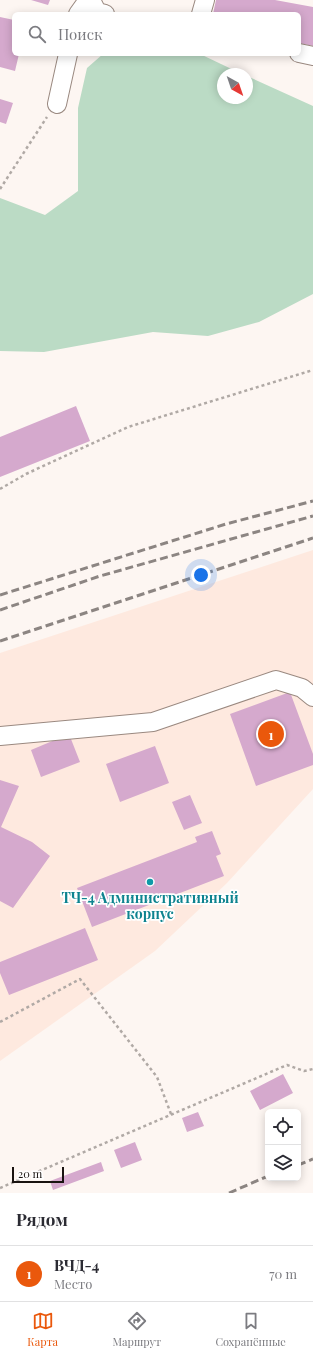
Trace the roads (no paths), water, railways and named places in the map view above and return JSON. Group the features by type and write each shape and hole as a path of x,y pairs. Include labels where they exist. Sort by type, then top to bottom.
{"street":[{"path":"79,12 88,0"},
{"path":"91,0 97,12"},
{"path":"202,12 205,0"},
{"path":"301,53 313,56"},
{"path":"57,104 68,56"},
{"path":"0,736 153,722 276,680 302,688 313,697"}],"railway":[{"path":"0,595 226,524 313,501"},
{"path":"0,610 100,576 313,516"},
{"path":"0,641 313,538"},
{"path":"301,1164 313,1159"},
{"path":"229,1193 265,1177"}],"place":[{"name":"ВЧД-4","path":"271,734"},
{"name":"ТЧ-4 Административный корпус","path":"150,882"}]}
